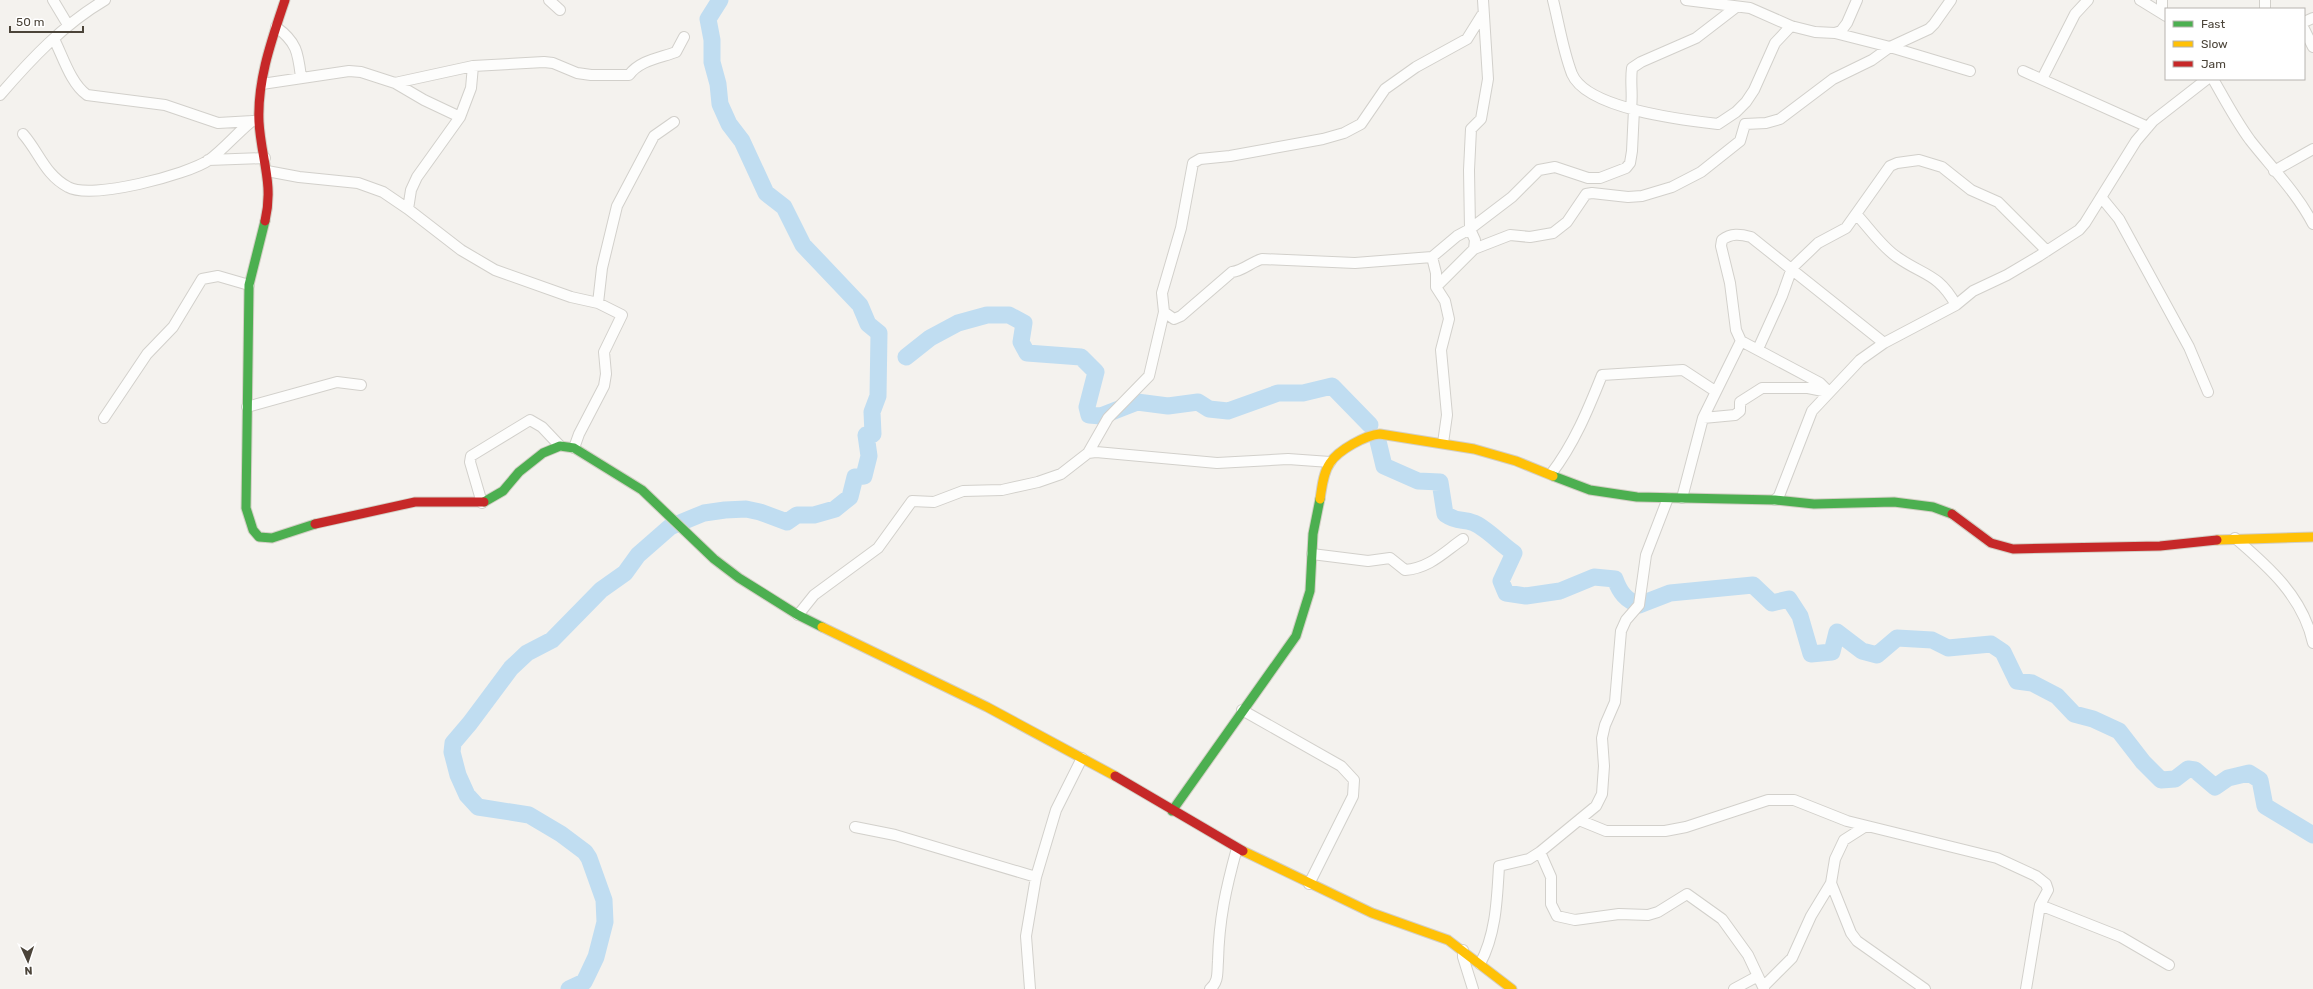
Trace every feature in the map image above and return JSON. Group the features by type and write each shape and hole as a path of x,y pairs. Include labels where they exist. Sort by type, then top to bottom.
{"street":[{"path":"53,0 68,25"},
{"path":"0,95 34,57 68,25 105,0"},
{"path":"285,0 270,46 255,121 265,158 269,195 267,216 250,273 249,285 246,508 253,530 259,537 272,538 312,525 415,502 482,503 503,491 519,472 543,453 560,446 574,448 615,475 642,490 714,559 739,578 798,615 987,707 1116,776 1172,811 1237,848 1309,884 1372,913 1448,940 1512,989"},
{"path":"549,0 560,10"},
{"path":"1474,248 1475,240 1470,229 1469,170 1472,129 1481,119 1488,79 1482,15 1483,0"},
{"path":"1553,0 1572,74 1581,87 1588,93 1632,109 1683,120 1718,124 1746,102 1754,90 1775,43 1791,26"},
{"path":"1686,0 1735,8 1751,4 1791,26 1815,32 1835,33 1890,47 1970,71"},
{"path":"1835,33 1841,31 1847,23 1857,0"},
{"path":"1436,287 1474,248 1510,235 1530,237 1553,233 1567,222 1586,194 1592,193 1628,197 1642,196 1672,187 1701,172 1740,141 1745,124 1766,123 1780,119 1832,79 1872,60 1890,47 1929,29 1951,0"},
{"path":"2042,79 2075,14 2088,0"},
{"path":"2140,0 2164,14"},
{"path":"2162,0 2164,14"},
{"path":"1164,312 1174,319 1181,316 1232,272 1238,271 1254,261 1262,259 1355,263 1432,257 1457,236 1470,229 1512,197 1539,170 1555,168 1588,178 1600,178 1626,168 1630,163 1632,151 1633,94 1630,81 1632,68 1641,62 1696,38 1735,8"},
{"path":"798,615 814,595 878,548 912,501 934,502 962,491 1002,490 1038,482 1061,474 1088,453 1108,418 1149,376 1164,312 1162,293 1181,228 1192,163 1200,159 1230,156 1323,139 1344,133 1361,124 1385,89 1416,66 1467,39 1482,15"},
{"path":"276,27 292,40 296,49 301,77"},
{"path":"2305,31 2313,47"},
{"path":"395,83 473,66 544,62 553,63 577,73 591,75 629,75 642,63 678,51 684,37"},
{"path":"54,38 76,83 81,91 87,95 165,105 218,123 255,121"},
{"path":"408,208 411,190 417,177 460,117 471,88 473,66"},
{"path":"262,84 301,77 350,71 360,72 395,83 424,100 460,117"},
{"path":"2023,72 2148,126"},
{"path":"1775,500 1779,496 1812,412 1828,391 1860,360 1884,343 1956,305 1973,291 2007,275 2048,251 2079,230 2085,223 2136,141 2148,126 2206,80"},
{"path":"2215,80 2235,119 2274,171 2299,198 2313,224"},
{"path":"23,134 54,178 69,188 85,191 122,187 178,174 208,160 255,121"},
{"path":"598,303 602,268 617,206 654,136 674,122"},
{"path":"2274,171 2313,149"},
{"path":"208,160 265,158"},
{"path":"1758,349 1782,296 1792,268 1818,243 1846,228 1857,215 1890,166 1897,163 1926,162 1942,167 1971,190 1998,202 2048,251"},
{"path":"267,171 299,177 358,183 383,192 408,208 461,250 495,270 571,297 598,303 622,315 604,352 606,374 604,386 579,434 574,448"},
{"path":"2101,197 2119,219 2130,239 2189,347 2208,392"},
{"path":"1857,215 1896,257 1934,276 1949,293 1956,305"},
{"path":"1828,391 1820,383 1742,341 1736,330 1730,283 1721,246 1722,240 1728,236 1740,234 1752,237 1760,246 1792,268 1884,343"},
{"path":"1432,257 1436,273 1436,287 1445,302 1449,319 1441,350 1447,415 1443,443"},
{"path":"104,418 147,354 173,327 202,279 218,276 249,285"},
{"path":"1682,498 1703,418 1715,391 1742,341"},
{"path":"1551,474 1564,456 1582,424 1602,374 1683,370 1715,391"},
{"path":"248,407 337,382 361,385"},
{"path":"1703,418 1735,414 1740,411 1740,402 1762,388 1808,388 1828,391"},
{"path":"482,503 470,462 471,456 530,420 542,427 560,446"},
{"path":"1172,811 1242,710 1296,636 1310,591 1313,534 1324,476 1330,462 1357,441 1370,435 1380,434 1411,440 1443,443 1516,460 1590,490 1637,497 1775,500 1791,503 1883,502 1934,507 1966,523 1977,533 1995,545 2013,550 2160,546 2235,538 2313,538"},
{"path":"1088,453 1217,463 1288,459 1330,462"},
{"path":"1480,964 1488,949 1495,918 1499,866 1529,859 1540,852 1596,806 1602,794 1604,766 1602,738 1605,725 1615,702 1621,631 1626,620 1639,605 1646,556 1668,498"},
{"path":"2235,538 2266,564 2286,587 2304,616 2313,643"},
{"path":"1312,554 1368,561 1390,558 1405,570 1414,569 1437,560 1463,539"},
{"path":"1242,710 1341,766 1354,780 1353,796 1309,884"},
{"path":"1030,989 1026,936 1036,877 1056,810 1082,758"},
{"path":"1579,820 1606,831 1665,831 1686,827 1768,800 1794,800 1866,826 1997,858 2036,876 2046,884 2048,890 2040,905 2026,989"},
{"path":"1540,852 1552,877 1551,904 1557,916 1575,920 1619,914 1648,915 1658,912 1687,894 1722,919 1748,955 1763,988 1792,958 1811,916 1831,883 1835,859 1844,840 1866,826"},
{"path":"855,827 895,835 1036,877"},
{"path":"1210,989 1217,981 1222,904 1237,848"},
{"path":"1831,883 1850,933 1857,941 1925,989"},
{"path":"2040,905 2121,937 2169,965"},
{"path":"1463,950 1463,957 1473,989"},
{"path":"1734,989 1758,976"}],"waterway":[{"path":"569,989 584,982 596,957 605,922 604,900 589,858 585,852 561,834 529,815 478,807 467,795 458,775 452,752 453,743 470,723 511,668 527,653 552,640 601,590 625,573 638,555 670,527 704,513 725,510 746,509 760,512 787,522 797,515 814,515 835,509 850,497 855,477 864,476 869,456 866,435 873,434 872,412 878,396 879,333 868,324 860,305 803,245 784,207 766,193 742,141 729,124 720,104 718,84 712,62 712,40 708,19 720,0"},
{"path":"906,357 930,338 958,323 987,315 1009,315 1024,323 1021,342 1027,353 1081,357 1096,372 1087,407 1089,415 1101,416 1137,402 1168,406 1198,402 1209,409 1228,411 1278,393 1303,393 1332,386 1370,425"},
{"path":"1378,441 1384,466 1418,481 1440,482 1445,514 1449,517 1478,525 1514,553 1501,581 1506,593 1526,596 1560,591 1594,577 1615,579 1624,595 1630,601 1639,605 1670,593 1753,585 1772,603 1789,599 1800,616 1811,654 1832,652 1837,632 1862,651 1877,655 1897,638 1932,640 1948,648 1991,644 2003,652 2017,681 2032,683 2057,696 2074,714 2093,719 2119,731 2143,762 2161,780 2175,779 2188,769 2195,770 2215,787 2228,778 2249,773 2260,780 2265,806 2313,835"}],"traffic: fast":[{"path":"265,221 249,285 246,508 253,530 259,537 272,538 315,524"},
{"path":"484,502 503,491 519,472 543,453 560,446 574,448 642,490 714,559 739,578 798,615 822,627"},
{"path":"1553,476 1590,490 1637,497 1775,500 1814,504 1894,502 1933,507 1952,514"},
{"path":"1172,811 1296,636 1310,591 1313,534 1320,499"}],"traffic: slow":[{"path":"1320,499 1326,471 1334,458 1346,448 1360,440 1380,434 1474,449 1516,461 1553,476"},
{"path":"2217,540 2313,537"},
{"path":"822,627 987,707 1115,776"},
{"path":"1243,851 1372,913 1448,940 1512,989"}],"traffic: jam":[{"path":"265,221 268,183 260,135 260,91 266,60 285,0"},
{"path":"315,524 415,502 484,502"},
{"path":"1952,514 1991,543 2013,549 2160,546 2217,540"},
{"path":"1115,776 1243,851"}]}
